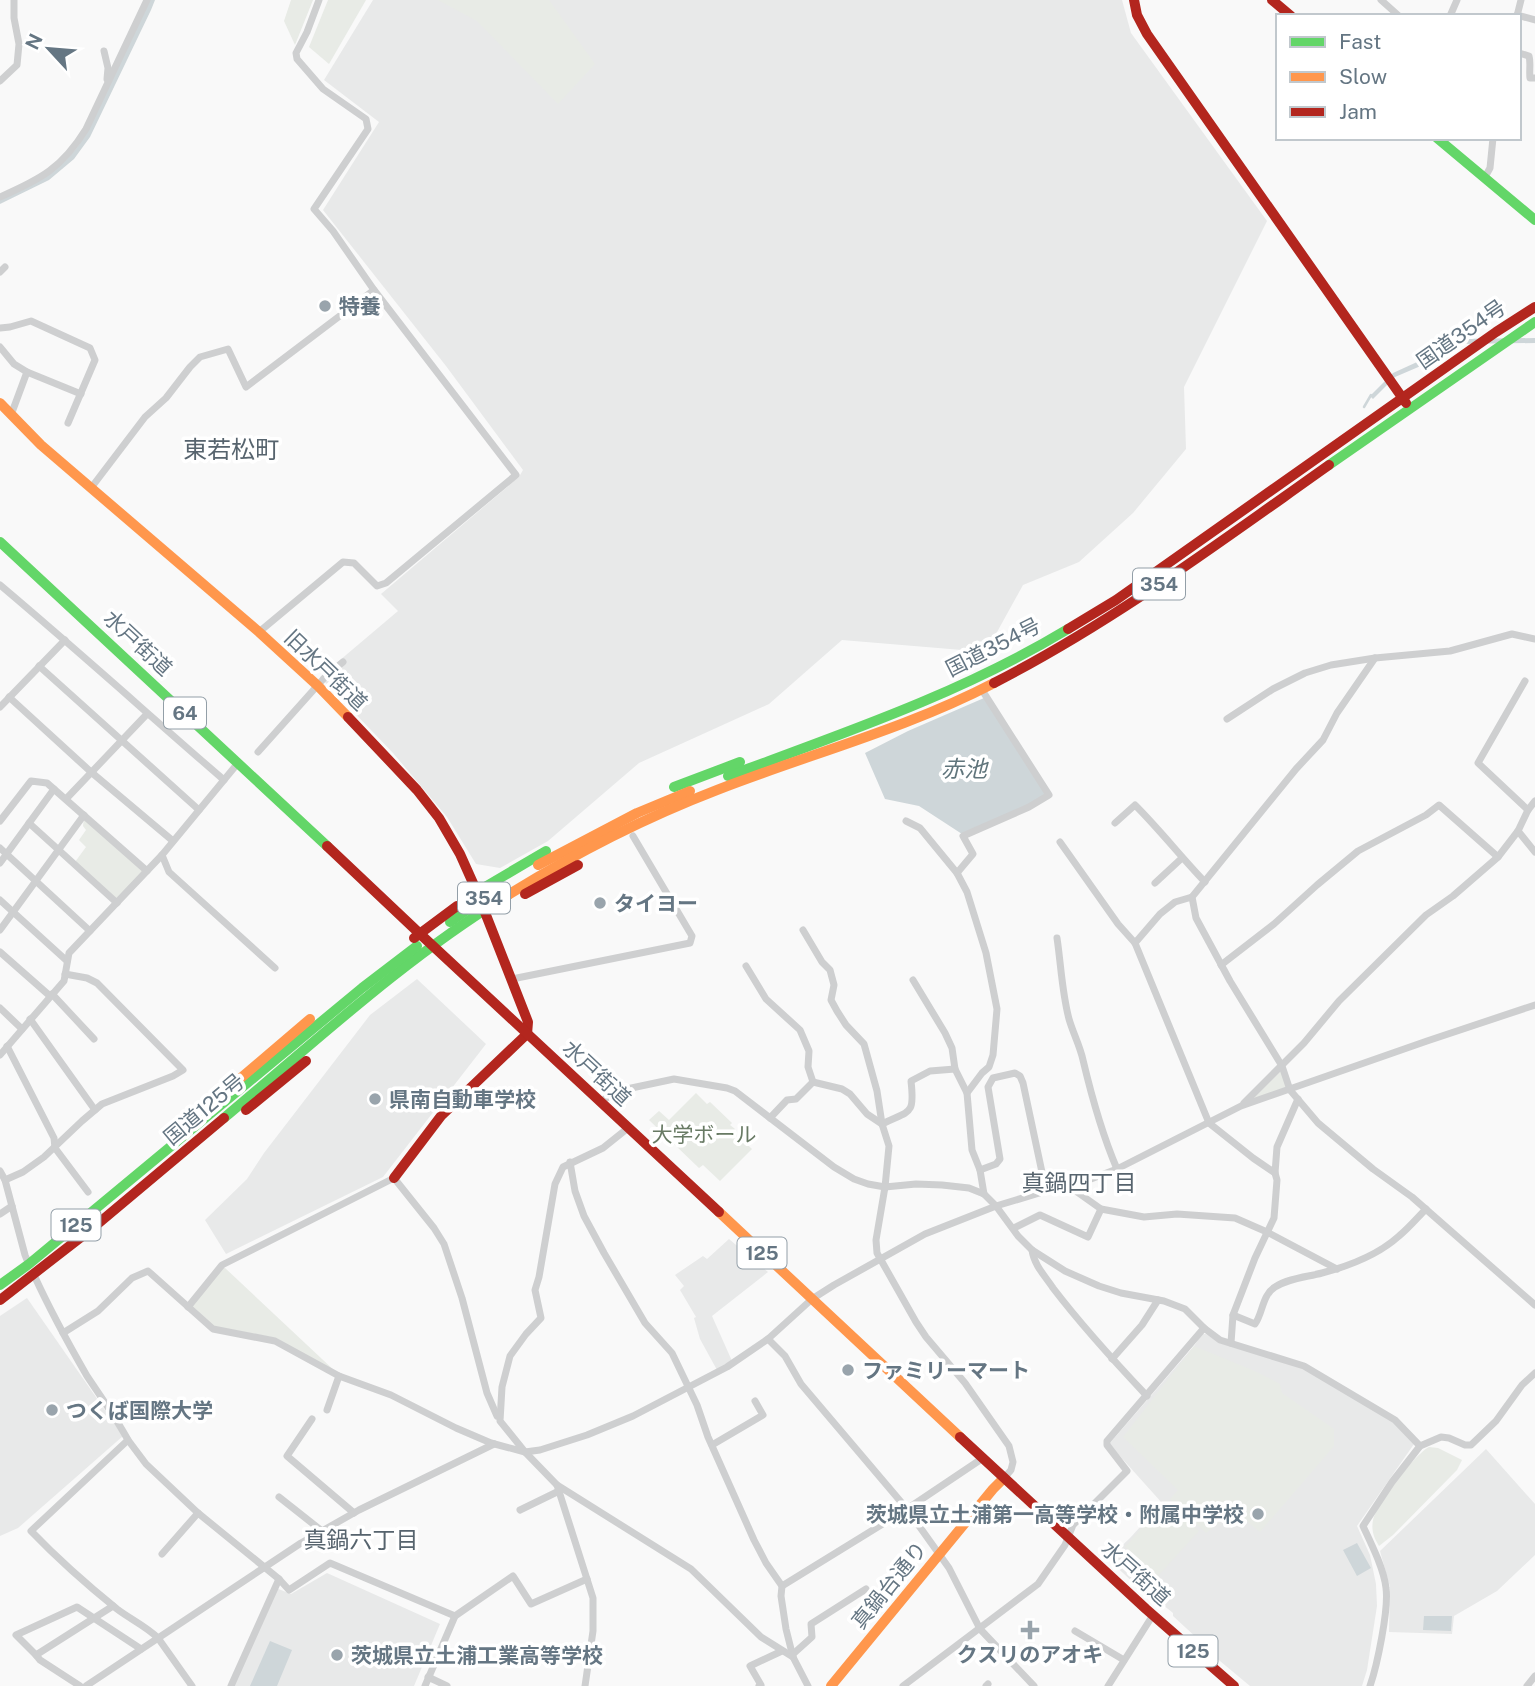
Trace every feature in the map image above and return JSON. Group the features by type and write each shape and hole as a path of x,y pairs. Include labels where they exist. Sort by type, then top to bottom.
{"main road":[{"path":"1134,0 1137,15 1147,34 1404,398 1409,415"},
{"path":"1272,0 1289,14"},
{"path":"1439,140 1535,220"},
{"name":"国道354号","path":"549,864 617,823 671,798 888,717 1032,651 1139,584 1535,307"},
{"name":"国道354号","path":"428,943 496,890 549,864 682,804 893,728 981,690 1041,659 1130,604 1409,415 1535,322"},
{"name":"旧水戸街道","path":"0,403 41,445 318,686 417,790 439,818 460,854 512,979 528,1022 527,1034"},
{"name":"水戸街道","path":"0,542 1004,1478 1234,1686"},
{"path":"428,943 477,892 590,827 666,790 732,765 821,735 888,717"},
{"path":"428,943 487,918 633,836 682,813 830,759 893,728"},
{"name":"国道125号","path":"0,1285 428,943"},
{"name":"125","path":"122,1186 246,1072 351,986 428,943"},
{"name":"125","path":"124,1200 265,1096 368,1008 428,943"},
{"name":"国道125号","path":"0,1300 124,1200 366,992"},
{"path":"495,1004 507,1005 518,996"},
{"path":"394,1178 441,1116 527,1034"},
{"name":"真鍋台通り","path":"831,1686 1004,1478"}],"street":[{"path":"0,81 17,65 19,44 14,0"},
{"path":"0,197 46,174 65,158 86,129 148,0"},
{"path":"259,632 343,562 354,563 377,586 386,583 516,475 314,209 368,129 366,119 323,89 297,59 296,53 319,0"},
{"path":"1381,0 1397,14"},
{"path":"104,51 108,68 106,87"},
{"path":"1521,54 1529,56 1530,78 1535,78"},
{"path":"1485,177 1490,168 1493,140"},
{"path":"91,488 145,417 166,398 200,357 228,349 246,387 374,290"},
{"path":"0,328 31,321 90,348 95,360 68,423"},
{"path":"0,347 14,364 27,372 80,394"},
{"path":"11,415 27,372"},
{"path":"0,585 224,780"},
{"path":"1227,719 1273,689 1305,673 1331,665 1450,651 1512,634 1535,639"},
{"path":"0,707 65,639"},
{"path":"1135,943 1160,914 1175,902 1192,897 1205,882 1296,769 1323,740 1337,712 1375,658"},
{"path":"258,752 343,662"},
{"path":"40,666 200,810"},
{"path":"1525,681 1478,763 1528,810"},
{"path":"957,873 973,854 963,836 1029,807 1049,795 981,690"},
{"path":"9,697 91,772 173,841"},
{"path":"66,799 147,714"},
{"path":"0,1055 64,981 69,953 162,855 238,763"},
{"path":"0,821 31,781 47,783 147,871"},
{"path":"0,863 3,851 29,823 54,789"},
{"path":"1241,1106 1398,942 1426,915 1498,858 1535,801"},
{"path":"1115,823 1135,805 1205,882"},
{"path":"1221,965 1274,924 1358,851 1426,815 1439,805 1498,858"},
{"path":"0,930 84,815"},
{"path":"906,821 920,828 957,873 967,892 986,953 997,1009 993,1055 989,1067 967,1093"},
{"path":"29,823 117,903"},
{"path":"1518,831 1535,852"},
{"path":"512,979 690,943 692,936 633,836"},
{"path":"1060,842 1118,924 1135,943 1209,1123 1275,1172"},
{"path":"3,851 90,931"},
{"path":"162,855 169,872 275,968"},
{"path":"1154,883 1182,858"},
{"path":"1192,897 1196,918 1282,1066 1290,1090 1318,1124 1426,1209 1535,1305"},
{"path":"0,900 67,961"},
{"path":"803,930 822,962 830,970 834,985 831,1000 846,1025 864,1044 877,1091 882,1124 889,1146 876,1240 877,1253 921,1330 965,1383 1009,1446 1013,1462 1011,1470 1004,1478"},
{"path":"1057,938 1068,1016 1083,1057 1087,1082 1103,1137 1117,1169"},
{"path":"0,952 51,995 94,1039"},
{"path":"746,966 766,999 800,1030 809,1051 808,1067 813,1082"},
{"path":"5,1180 23,1172 55,1148 108,1101 183,1070 97,984 87,978 65,974"},
{"path":"913,980 946,1033 956,1069 967,1093 972,1150 980,1170 984,1194"},
{"path":"62,1333 98,1311 132,1278 148,1270 213,1329 275,1341 339,1376 391,1395 456,1428 495,1444 525,1452 540,1450 633,1416 727,1367 768,1339 812,1299 925,1234 996,1206 1070,1187 1117,1169 1241,1106 1535,1005"},
{"path":"0,1009 22,1028"},
{"path":"30,1019 95,1110"},
{"path":"7,1046 54,1138 55,1148 88,1192"},
{"path":"882,1124 909,1111 914,1102 911,1081 930,1071 956,1069"},
{"path":"980,1170 996,1164 1000,1159 988,1087 993,1078 1015,1073 1023,1083 1046,1191"},
{"path":"600,1102 622,1090 680,1079 735,1091 834,1167 854,1179 885,1187 942,1185 969,1188 984,1194 1032,1250 1065,1271 1121,1293 1185,1308 1220,1340 1304,1366 1395,1420 1420,1446"},
{"path":"813,1082 842,1089 850,1094 867,1114 882,1124"},
{"path":"770,1118 787,1100 796,1099 813,1082"},
{"path":"1231,1343 1233,1315 1274,1218 1277,1147 1298,1099"},
{"path":"500,1421 502,1387 510,1356 541,1318 535,1290 555,1184 563,1167 603,1148 628,1128"},
{"path":"570,1162 575,1191 584,1216 645,1323 672,1353 766,1563 782,1586 781,1597 792,1656 808,1686"},
{"path":"0,1171 5,1180 25,1255 62,1333 128,1440 146,1464 198,1513 289,1590 330,1563 454,1616"},
{"path":"188,1307 222,1265 394,1178 444,1244 462,1298 487,1393 500,1421 525,1452 558,1488 691,1569 761,1637 792,1656"},
{"path":"1070,1187 1101,1209 1144,1217 1177,1213 1235,1218 1337,1269"},
{"path":"0,1213 12,1206"},
{"path":"1014,1228 1040,1215 1088,1237 1101,1209"},
{"path":"1233,1315 1255,1324 1273,1287 1366,1258 1398,1237 1426,1209"},
{"path":"1032,1250 1035,1262 1072,1314 1147,1396"},
{"path":"1112,1359 1142,1325 1158,1300"},
{"path":"903,1686 1038,1584 1065,1545 1073,1525 1127,1471 1107,1445 1107,1441 1204,1328"},
{"path":"768,1339 785,1356 801,1384 907,1509 948,1568 980,1629 1034,1686"},
{"path":"1370,1686 1381,1638 1386,1587 1363,1526 1420,1446 1441,1437 1471,1445 1496,1421 1522,1385 1535,1373"},
{"path":"327,1410 339,1376"},
{"path":"712,1444 763,1415 755,1401"},
{"path":"312,1419 287,1456 354,1513"},
{"path":"128,1440 31,1531 82,1581 158,1638 192,1686"},
{"path":"86,1686 321,1531 495,1444"},
{"path":"782,1586 984,1458"},
{"path":"520,1510 558,1488"},
{"path":"558,1488 593,1598 593,1631 585,1686"},
{"path":"279,1497 321,1531"},
{"path":"162,1554 198,1513"},
{"path":"425,1686 454,1616 513,1576 531,1604 587,1579"},
{"path":"231,1686 279,1579"},
{"path":"792,1656 812,1637 811,1624 866,1589"},
{"path":"36,1655 113,1606"},
{"path":"80,1686 40,1660 16,1635 77,1607 141,1649"},
{"path":"1108,1686 1153,1615"},
{"path":"1075,1631 1124,1660"},
{"path":"759,1686 761,1685 750,1666 782,1651"},
{"path":"1527,1686 1535,1676"},
{"path":"428,1677 447,1686"}],"shaded area":[{"path":"373,0 1122,0 1131,33 1267,221 1184,387 1186,449 1133,513 1079,562 1023,585 986,652 842,640 769,704 639,763 548,841 500,868 476,864 447,817 393,753 320,677 398,611 381,594 519,477 523,470 446,366 323,210 379,122 324,80"},
{"name":"県南自動車学校","path":"417,979 486,1044 383,1177 226,1254 205,1220 247,1179 370,1015"},
{"path":"729,1239 768,1272 712,1316 732,1361 717,1370 700,1339 694,1318 696,1317 680,1290 684,1286 675,1275 703,1256 707,1259"},
{"name":"つくば国際大学","path":"27,1298 123,1436 18,1528 0,1536 0,1316"},
{"name":"茨城県立土浦第一高等学校・附属中学校","path":"1202,1334 1220,1343 1302,1368 1393,1421 1414,1444 1357,1526 1370,1555 1377,1606 1362,1686 1250,1686 1214,1656 1173,1613 1157,1600 1153,1601 1108,1559 1162,1503 1110,1443"},
{"path":"1486,1449 1535,1504 1535,1555 1497,1591 1454,1616 1452,1634 1389,1632 1390,1587 1380,1551"},
{"name":"茨城県立土浦工業高等学校","path":"327,1573 440,1624 414,1686 234,1686 276,1588 291,1594"}],"green space":[{"path":"291,0 313,0 295,45 284,21"},
{"path":"328,0 366,0 329,64 309,47"},
{"path":"438,0 549,0 595,64 558,104 477,21"},
{"path":"84,818 144,871 117,900 75,862 86,847 79,840 86,830 83,826"},
{"path":"1281,1069 1288,1088 1247,1103"},
{"name":"大学ボール","path":"696,1093 732,1123 730,1125 735,1129 733,1131 752,1149 720,1181 703,1165 699,1168 649,1120 659,1111 669,1120"},
{"path":"224,1267 338,1374 276,1338 213,1326 190,1306"},
{"path":"1194,1346 1280,1384 1282,1393 1334,1429 1334,1446 1260,1532 1234,1511 1206,1533 1170,1499 1178,1490 1123,1437"},
{"path":"1429,1447 1438,1448 1462,1460 1457,1470 1379,1546 1373,1531 1376,1513 1406,1469"},
{"path":"1166,1500 1199,1531 1157,1577 1125,1547"}],"water":[{"path":"150,0 155,0 151,10 90,137 74,159 49,180 0,204 0,199 53,171 79,145"},
{"path":"1535,338 1535,343 1459,344 1430,362 1395,377 1373,399 1370,396 1393,373 1428,357 1457,339"},
{"name":"赤池","path":"984,698 1048,794 962,834 919,806 885,799 865,753"},
{"path":"1357,1543 1371,1568 1357,1576 1343,1550"},
{"path":"1424,1616 1452,1616 1451,1631 1423,1630"},
{"path":"270,1641 292,1650 277,1686 250,1686"}],"waterway":[{"path":"1364,407 1371,395"}],"traffic: fast":[{"path":"1439,140 1535,220"},
{"path":"1329,465 1535,322"},
{"path":"0,542 327,846"},
{"path":"728,776 944,692 1028,652 1068,629"},
{"path":"674,787 740,762"},
{"path":"473,894 546,851"},
{"path":"450,922 488,895"},
{"path":"224,1118 397,973 508,895"},
{"path":"0,1285 29,1264 362,988 417,946"}],"traffic: slow":[{"path":"0,403 41,445 259,632 348,717"},
{"path":"508,895 584,851 663,812 927,714 994,683"},
{"path":"538,865 637,813 690,791"},
{"path":"229,1088 310,1019"},
{"path":"719,1212 960,1437"},
{"path":"831,1686 1004,1478"}],"traffic: jam":[{"path":"1134,0 1137,15 1147,34 1406,403"},
{"path":"1272,0 1289,14"},
{"path":"1068,629 1116,600 1535,307"},
{"path":"994,683 1124,608 1329,465"},
{"path":"348,717 417,790 439,818 460,854 477,892 528,1022 527,1034 441,1116 394,1178"},
{"path":"327,846 419,933"},
{"path":"525,894 578,865"},
{"path":"414,938 457,906"},
{"path":"419,933 719,1212"},
{"path":"246,1110 306,1061"},
{"path":"0,1300 94,1227 224,1118"},
{"path":"960,1437 1146,1609 1234,1686"}],"place":[{"name":"特養","path":"325,306"},
{"name":"タイヨー","path":"600,903"},
{"name":"県南自動車学校","path":"375,1099"},
{"name":"ファミリーマート","path":"848,1370"},
{"name":"つくば国際大学","path":"52,1410"},
{"name":"茨城県立土浦第一高等学校・附属中学校","path":"1258,1514"},
{"name":"クスリのアオキ","path":"1030,1630"},
{"name":"茨城県立土浦工業高等学校","path":"337,1655"}],"district":[{"name":"東若松町","path":"231,449"},
{"name":"真鍋四丁目","path":"1079,1182"},
{"name":"真鍋六丁目","path":"361,1539"}]}
